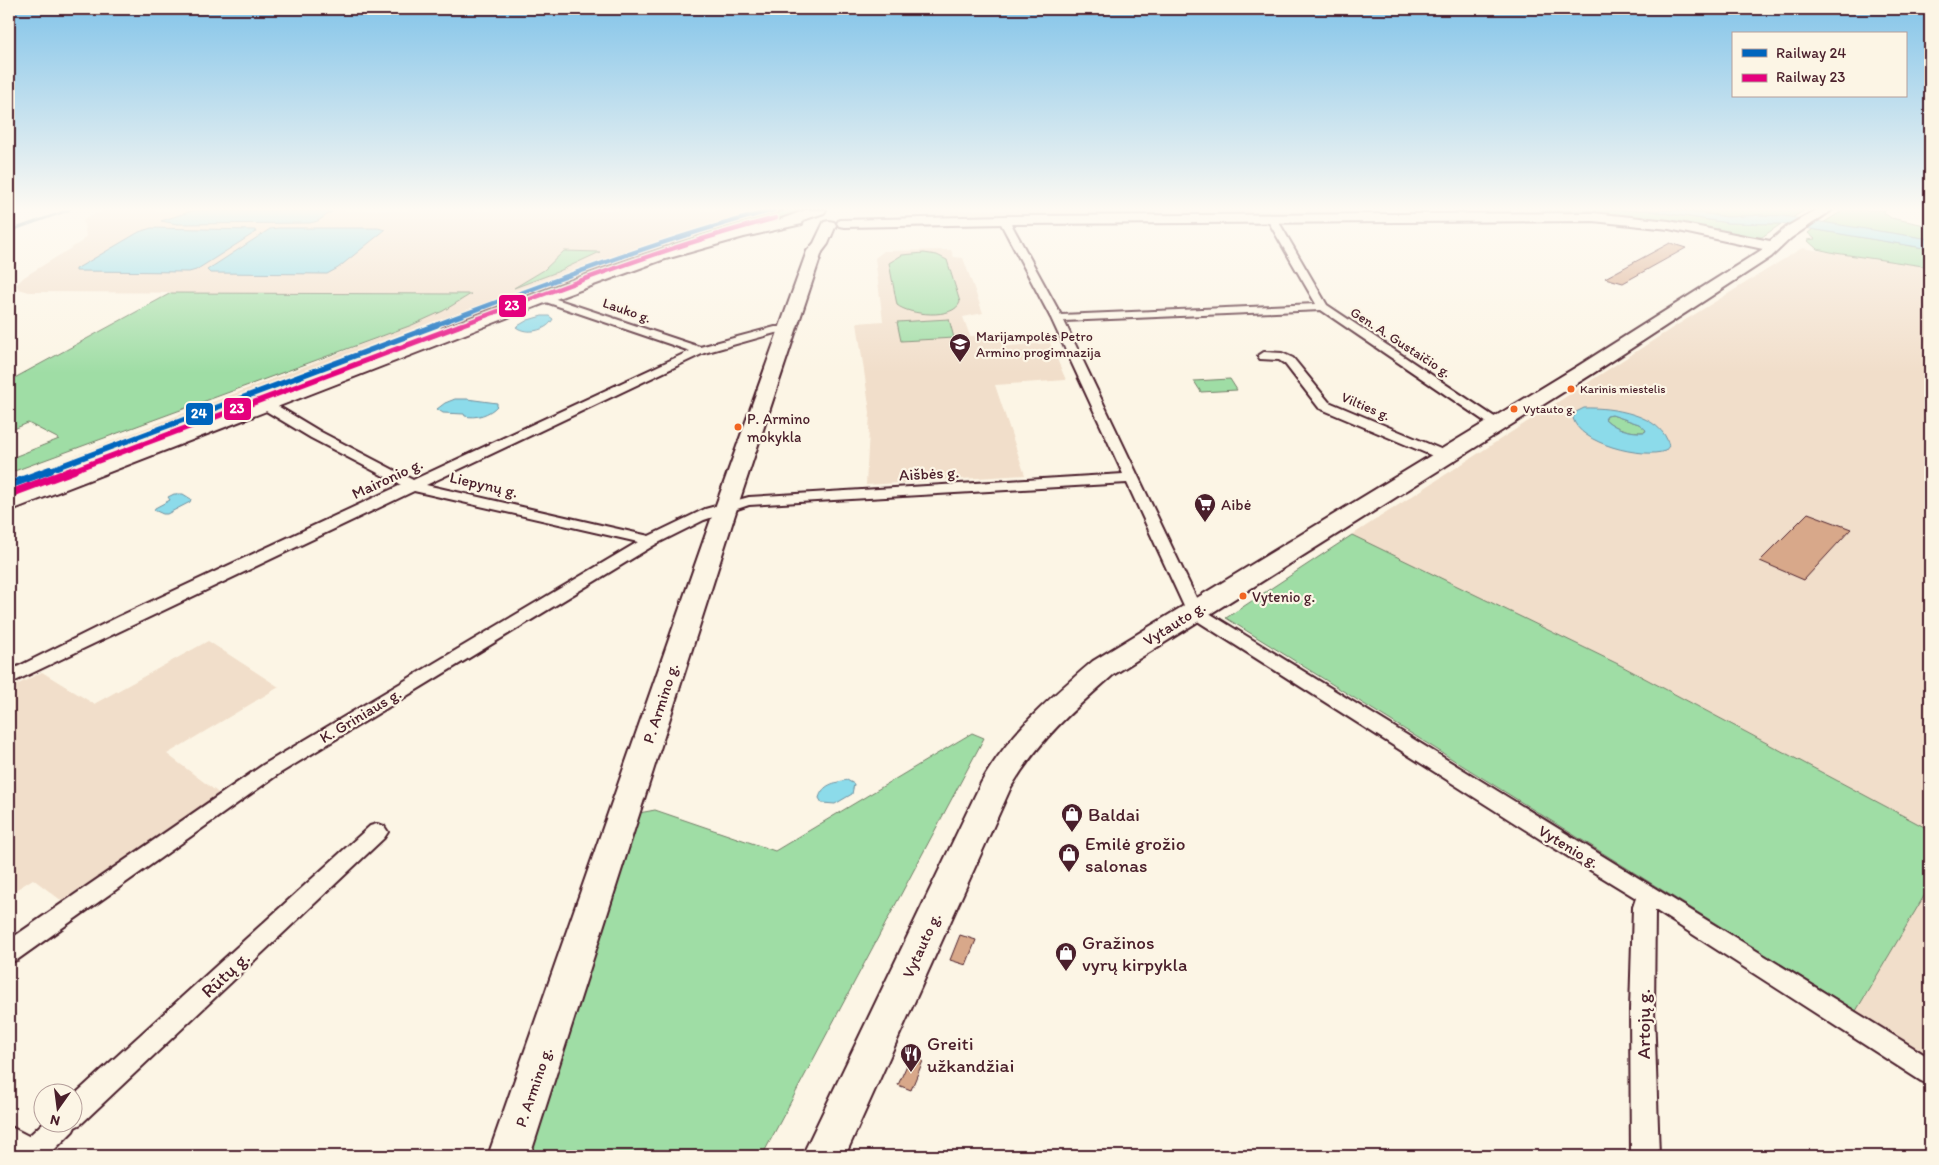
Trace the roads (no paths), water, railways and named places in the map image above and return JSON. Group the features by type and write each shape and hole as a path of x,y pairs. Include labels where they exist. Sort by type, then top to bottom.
{"main road":[{"path":"9,504 544,298 637,264"},
{"name":"P. Armino g.","path":"509,1156 810,264"},
{"name":"Vytauto g.","path":"823,1156 981,814 997,783 1018,750 1051,713 1103,668 1498,424 1750,264"}],"street":[{"path":"1028,264 1057,318 1194,611"},
{"name":"Gen. A. Gustaičio g.","path":"1298,264 1323,307 1498,424"},
{"name":"Lauko g.","path":"544,298 700,351"},
{"path":"1057,318 1323,307"},
{"name":"Maironio g.","path":"9,678 126,620 700,351 775,330 788,330"},
{"name":"Vilties g.","path":"1264,356 1282,357 1289,361 1324,405 1445,456"},
{"name":"Liepynų g.","path":"266,405 316,435 413,486 651,541"},
{"name":"Aišbės g.","path":"727,505 749,500 1133,478"},
{"name":"K. Griniaus g.","path":"9,953 270,770 651,541 698,515 727,505"},
{"name":"Vytenio g.","path":"1194,611 1559,840 1649,894 1930,1072"},
{"name":"Rūtų g.","path":"82,1106 377,832"},
{"name":"Artojų g.","path":"1645,1156 1642,1010 1644,907 1649,894"},
{"path":"23,1151 50,1132"}],"water":[{"path":"84,264 205,264 189,272 76,271 76,269"},
{"path":"216,264 342,264 327,274 210,273 207,270"},
{"path":"549,316 553,319 541,329 525,331 516,327 528,320"},
{"path":"455,399 497,403 497,406 487,413 474,417 465,416 464,414 443,413 437,409"},
{"path":"1584,408 1595,408 1621,411 1634,415 1657,426 1665,435 1669,446 1665,451 1642,453 1628,451 1599,442 1578,427 1573,418 1576,412","holes":["1612,415 1639,424 1646,430 1645,432 1624,430 1605,419 1607,416"]},
{"path":"174,494 183,494 191,499 190,502 167,514 154,510 170,500 168,497"},
{"path":"847,780 854,784 852,794 835,804 822,803 819,798 826,787 833,783"}],"railway":[{"path":"443,326 610,264"},
{"path":"57,471 446,325"},
{"path":"9,489 60,470"}],"rail line":[{"name":"24","path":"9,485 598,264"},
{"name":"23","path":"12,493 623,264"}],"place":[{"name":"Marijampolės Petro Armino progimnazija","path":"960,363"},
{"name":"Karinis miestelis","path":"1571,389"},
{"name":"Vytauto g.","path":"1514,409"},
{"name":"P. Armino mokykla","path":"738,427"},
{"name":"Aibė","path":"1205,523"},
{"name":"Vytenio g.","path":"1243,596"},
{"name":"Baldai","path":"1072,833"},
{"name":"Emilė grožio salonas","path":"1069,873"},
{"name":"Gražinos vyrų kirpykla","path":"1066,972"},
{"name":"Greiti užkandžiai","path":"911,1073"}]}
